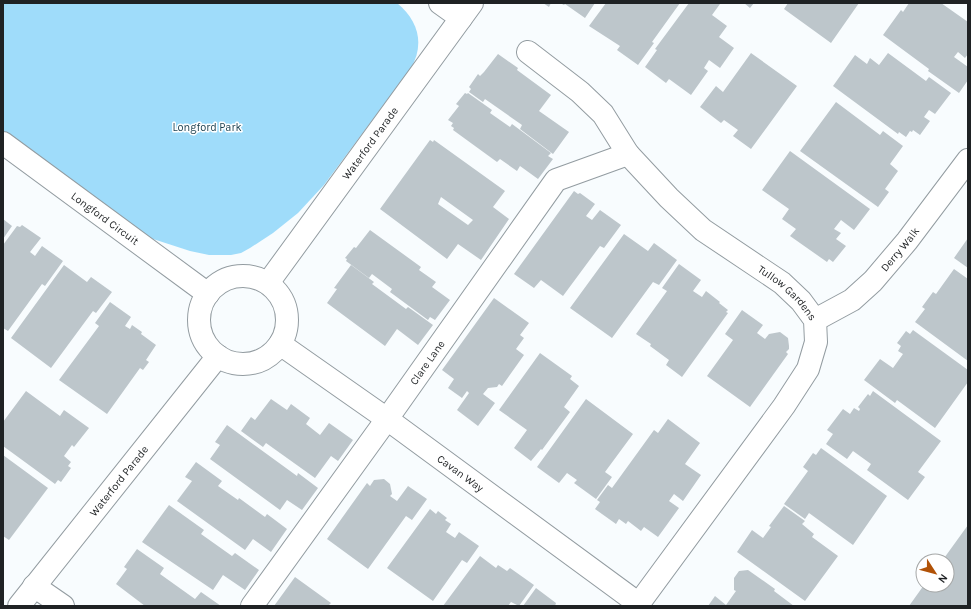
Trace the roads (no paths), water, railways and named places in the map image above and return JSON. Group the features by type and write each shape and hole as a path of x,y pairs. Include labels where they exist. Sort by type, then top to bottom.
{"street":[{"path":"440,3 466,10"},
{"name":"Waterford Parade","path":"268,283 466,10"},
{"name":"Tullow Gardens","path":"528,52 580,92 603,114 628,154 669,198 703,230 782,283 801,301 815,320 816,342 808,369 784,406 638,605"},
{"name":"Longford Circuit","path":"3,143 208,294"},
{"name":"Clare Lane","path":"252,606 387,419 556,180 628,154"},
{"name":"Derry Walk","path":"815,320 852,300 873,281 907,241 968,160"},
{"path":"249,276 268,283 279,294 286,307 287,322 280,344 270,355 256,362 241,364 218,356 207,345 201,331 200,315 204,301 208,294 219,283 233,277 249,276"},
{"name":"Cavan Way","path":"280,344 387,419 638,605"},
{"name":"Waterford Parade","path":"19,606 218,356"},
{"path":"34,586 63,606"}],"park label":[{"name":"Longford Park","path":"207,127"}]}
